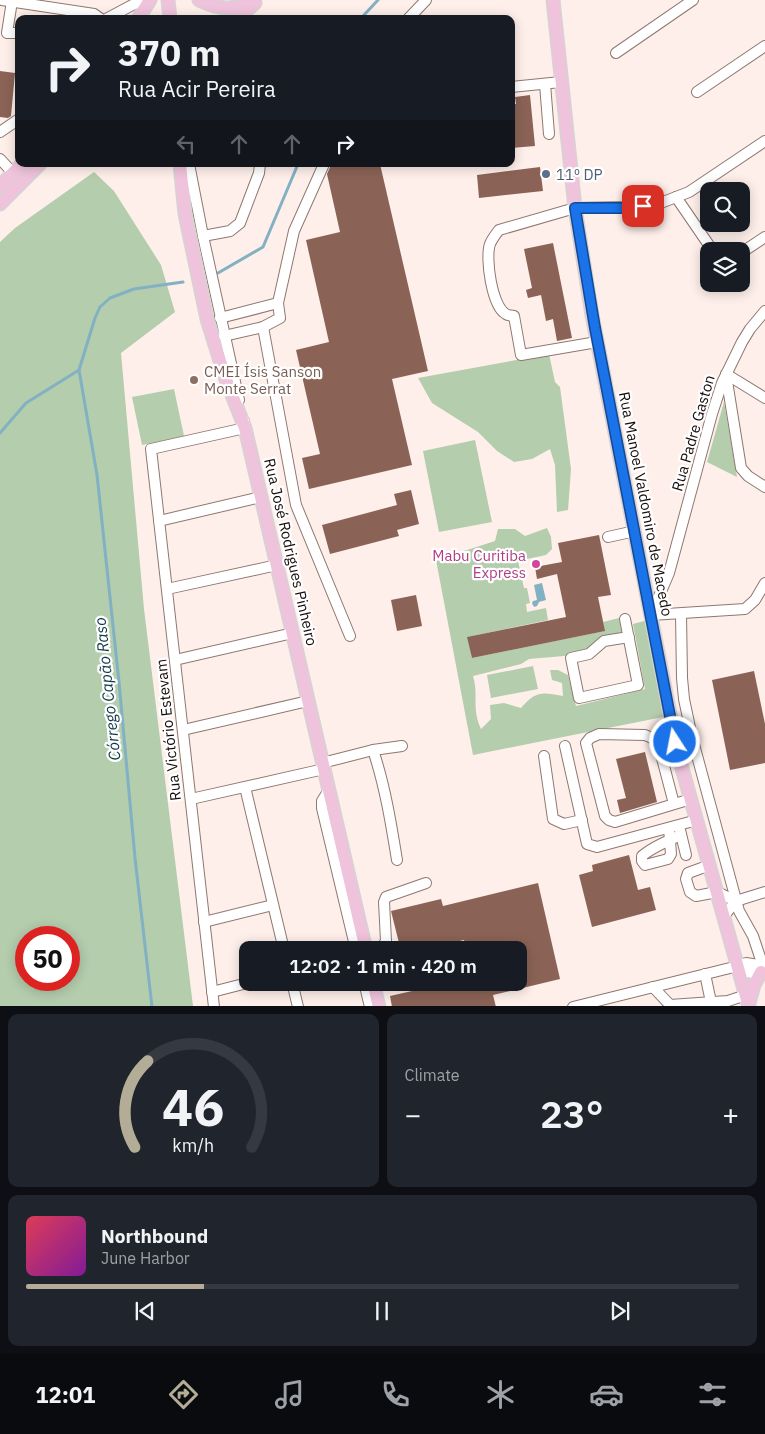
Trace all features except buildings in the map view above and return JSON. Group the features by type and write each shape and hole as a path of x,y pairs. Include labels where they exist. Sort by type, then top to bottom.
{"main road":[{"path":"168,0 170,15"},
{"path":"199,0 210,6 221,8 234,8 256,1"},
{"name":"Rua Manoel Valdomiro de Macedo","path":"553,0 575,208 597,342 646,585 675,742 724,916 742,964 748,1002"},
{"path":"135,15 142,1"},
{"path":"139,15 142,1"},
{"path":"241,15 256,1"},
{"path":"0,204 37,167"},
{"name":"Rua José Rodrigues Pinheiro","path":"180,167 188,232 207,319 225,377 245,428 364,941"},
{"path":"0,186 18,168"},
{"path":"748,1002 754,985 764,969"},
{"path":"375,991 379,1006"}],"street":[{"path":"412,15 426,0"},
{"path":"616,53 693,0"},
{"path":"15,33 7,33 7,1 95,15"},
{"path":"114,15 142,1"},
{"path":"697,92 765,46"},
{"path":"515,87 562,82"},
{"path":"545,84 549,134"},
{"path":"0,132 15,122"},
{"path":"597,342 521,355 514,316 506,314 492,292 488,255 491,243 499,230 575,208 628,208 658,204 689,192 765,141"},
{"path":"0,159 15,166"},
{"path":"190,167 202,236 245,428"},
{"path":"202,236 230,231 240,223 260,167"},
{"path":"224,336 263,326 280,318 278,303 294,231 323,167"},
{"path":"182,192 202,236"},
{"path":"676,197 707,242"},
{"path":"750,246 765,237"},
{"path":"220,318 278,303"},
{"name":"Rua Padre Gaston","path":"651,615 669,573 712,414 726,374 750,329 765,311"},
{"path":"263,326 296,505 350,636"},
{"path":"726,374 765,398"},
{"path":"726,374 740,468 748,476 765,487"},
{"name":"Rua Victório Estevam","path":"214,1006 151,450 245,428"},
{"path":"159,521 261,497"},
{"path":"608,537 635,531"},
{"path":"167,589 277,565"},
{"path":"646,585 661,582 669,573"},
{"path":"651,615 745,609 755,600 765,583"},
{"path":"681,614 682,678 692,737 736,901 741,916 753,936 764,969 757,973 747,972 742,964"},
{"path":"625,619 629,637 638,685 579,698 570,658 589,654 604,641 629,637"},
{"path":"175,660 292,633"},
{"path":"183,730 308,701"},
{"path":"674,804 658,743 652,738 645,735 599,734 590,738 586,743 605,816 609,820 614,822 691,799"},
{"path":"191,800 323,766 373,750 402,746"},
{"path":"565,746 587,844 597,847 697,820"},
{"path":"373,750 390,820 397,860"},
{"path":"544,756 553,819 564,824 582,820"},
{"path":"245,787 282,941"},
{"path":"329,790 322,801 322,808 354,941"},
{"path":"674,826 681,835 686,854"},
{"path":"674,826 670,840 681,835"},
{"path":"710,864 688,873 686,879 690,892 696,896 717,892 736,901"},
{"path":"386,941 384,902 386,897 426,883"},
{"path":"724,916 736,901 765,892"},
{"path":"204,922 273,906"},
{"path":"574,1006 742,964 754,958 757,949"},
{"path":"705,974 711,1002"},
{"path":"212,992 239,985"},
{"path":"653,987 670,1005 748,1002"},
{"path":"294,991 298,1006"},
{"path":"366,991 370,1006"}],"green space":[{"path":"94,172 114,191 161,265 175,312 121,353 144,609 193,1006 0,1006 0,242 15,228"},
{"path":"549,354 555,382 560,387 571,469 568,510 557,512 555,465 550,449 532,459 514,462 497,451 478,432 432,403 418,378"},
{"path":"174,389 184,436 142,445 132,397"},
{"path":"724,402 737,477 707,462"},
{"path":"475,440 492,522 439,532 423,451"},
{"path":"547,528 551,537 552,549 546,555 518,561 524,588 527,588 530,603 526,604 527,612 546,608 548,620 468,637 472,658 604,631 603,622 619,618 622,635 588,651 564,656 529,659 521,664 473,676 476,715 481,729 491,719 490,705 504,703 521,708 531,698 539,694 563,696 562,683 552,680 550,670 558,670 568,675 576,706 645,689 633,624 648,620 668,716 473,755 436,560 495,541 498,529 515,529 525,536"},
{"path":"533,666 538,689 491,698 487,675"}],"water":[{"path":"542,583 546,600 539,602 534,607 532,603 537,600 534,585"}],"waterway":[{"path":"364,15 378,0"},
{"path":"218,273 263,247 297,167"},
{"name":"Córrego Capão Raso","path":"152,1006 135,858 97,475 79,370 95,318 100,307 110,298 134,289 183,282"},
{"path":"0,433 26,403 79,370"}],"place":[{"name":"11º DP","path":"546,174"},
{"name":"CMEI Ísis Sanson Monte Serrat","path":"194,380"},
{"name":"Mabu Curitiba Express","path":"536,564"}],"route":[{"path":"643,206 628,208 575,208 595,328 675,742"}]}
